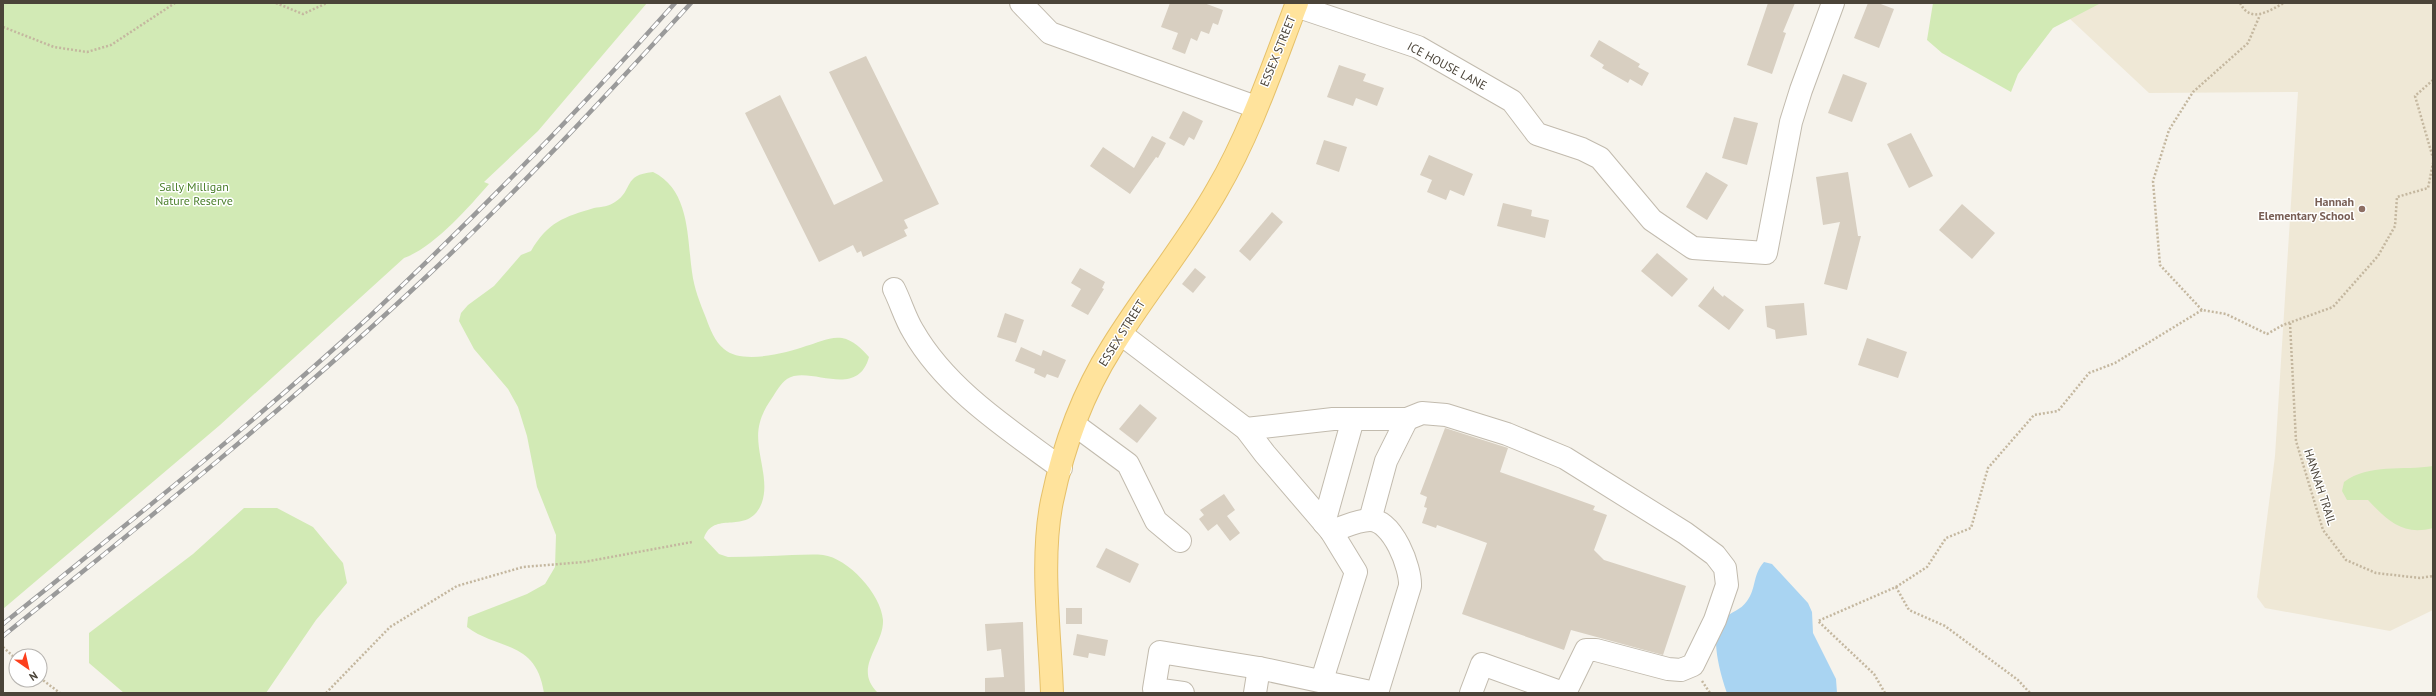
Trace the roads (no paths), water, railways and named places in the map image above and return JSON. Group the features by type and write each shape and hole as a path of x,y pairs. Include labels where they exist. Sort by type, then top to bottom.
{"main road":[{"name":"ESSEX STREET","path":"1052,693 1047,566 1052,502 1074,425 1093,383 1121,334 1198,224 1219,188 1256,107 1296,4"}],"street":[{"path":"1021,3 1050,33 1256,107"},
{"name":"ICE HOUSE LANE","path":"1296,4 1418,47 1512,101 1538,134 1582,149 1600,158 1652,220 1693,248 1766,253 1791,122 1801,90 1833,3"},
{"path":"894,289 913,331 938,368 978,404 1061,468"},
{"path":"1121,334 1246,429 1265,454 1327,527 1356,572 1322,680"},
{"path":"1246,429 1333,419 1407,419 1422,412 1446,415 1507,434 1565,458 1685,533 1715,555 1725,568 1727,585 1715,620 1693,665 1681,670 1668,669 1596,650 1586,650 1564,693 1482,664 1471,693"},
{"path":"1327,527 1353,419"},
{"path":"1370,520 1386,461 1407,419"},
{"path":"1074,425 1128,464 1156,521 1180,541"},
{"path":"1183,693 1154,689 1160,652 1259,668 1322,680 1376,693 1410,586 1410,573 1396,540 1384,525 1370,520 1327,527"},
{"path":"1255,693 1259,668"}],"water":[{"path":"1764,562 1772,564 1808,603 1812,612 1813,633 1836,679 1837,693 1727,693 1719,666 1716,634 1723,619 1742,607 1747,601 1760,567"}],"railway":[{"path":"3,624 235,435 370,316 526,163 564,124 675,3"},
{"path":"3,636 218,461 375,324 495,211 594,108 691,3"}],"place":[{"name":"Hannah Elementary School","path":"2362,209"}],"park label":[{"name":"Sally Milligan Nature Reserve","path":"194,194"}]}
